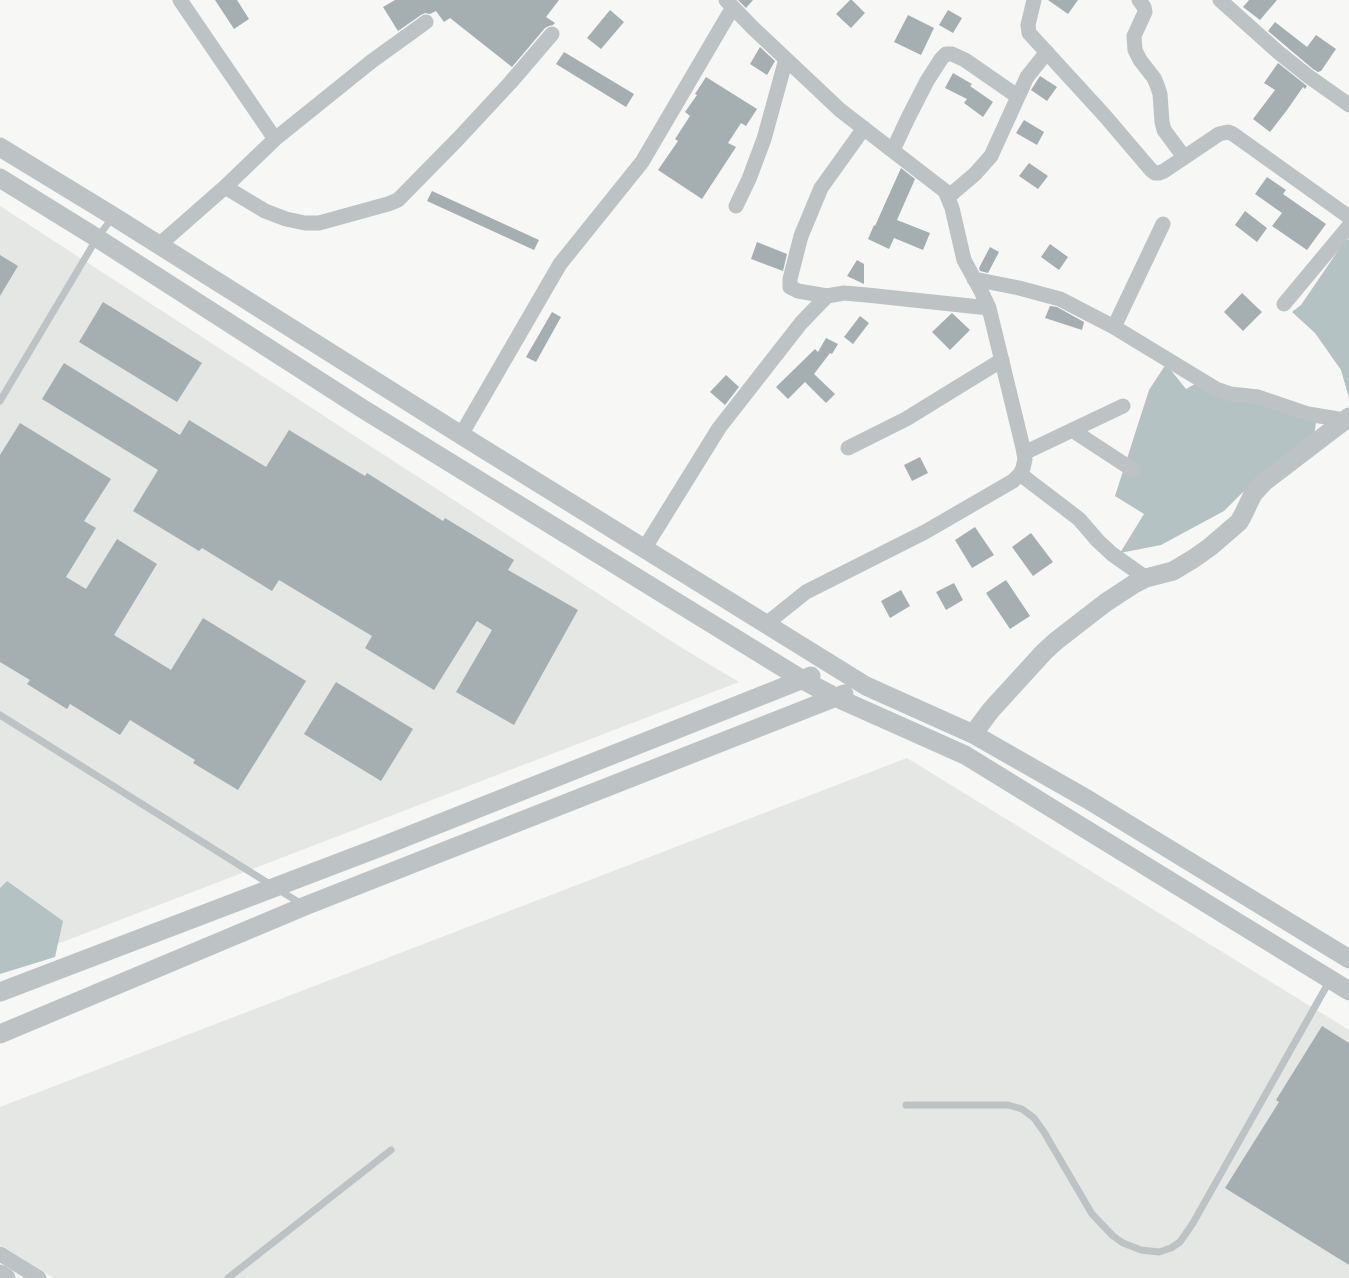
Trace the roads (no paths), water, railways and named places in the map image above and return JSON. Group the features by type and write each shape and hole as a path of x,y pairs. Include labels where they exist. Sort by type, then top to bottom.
{"street":[{"path":"180,0 275,139"},
{"path":"1034,0 1028,20 1029,32 1155,173 1159,173 1219,134 1228,132 1233,134 1349,217"},
{"path":"1139,0 1144,7 1145,12 1134,36 1135,50 1157,85 1160,94 1164,130 1184,157"},
{"path":"1220,0 1278,52 1308,76 1349,105"},
{"path":"461,435 560,264 642,162 730,4 752,27 840,110 945,191 952,208 961,253 989,308 1024,453 1024,468 1013,481 925,532 806,592 766,624"},
{"path":"159,245 225,187 275,139 372,61 426,22"},
{"path":"225,187 265,211 305,224 319,223 398,200 510,83 552,34"},
{"path":"948,197 975,174 991,156 1017,96 1031,70 1047,52"},
{"path":"893,150 927,81 941,59 946,54 952,54 965,60 1017,96"},
{"path":"736,206 750,179 762,146 786,59"},
{"path":"864,128 821,188 801,236 790,279 790,287 798,291 827,296 844,293 989,308"},
{"path":"0,147 113,216 834,667 866,686 973,734 1087,799 1349,959"},
{"path":"0,178 363,409 803,680 835,697 964,755 1349,991"},
{"path":"1114,327 1163,224"},
{"path":"1284,304 1349,226"},
{"path":"974,279 1048,295 1073,306 1114,327 1216,389 1231,394 1258,397 1308,414 1347,419"},
{"path":"644,548 719,428 801,323 827,296"},
{"path":"848,448 906,419 1002,360"},
{"path":"1024,453 1123,406"},
{"path":"973,734 991,710 1050,646 1104,603 1134,584 1146,578 1173,571 1193,560 1239,522 1253,494 1260,485 1347,419"},
{"path":"1072,430 1133,470"},
{"path":"1020,474 1079,519 1098,541 1112,554 1146,578"},
{"path":"0,992 391,843 834,667"},
{"path":"0,1034 305,906 866,686"},
{"path":"0,1254 39,1278"},
{"path":"0,1274 6,1278"}],"lane":[{"path":"0,401 96,238 113,216"},
{"path":"0,715 305,906"},
{"path":"906,1104 1008,1105 1022,1109 1034,1118 1044,1132 1092,1214 1113,1236 1123,1243 1141,1250 1159,1252 1171,1248 1180,1242 1193,1223 1330,980"},
{"path":"228,1278 391,1150"}]}
